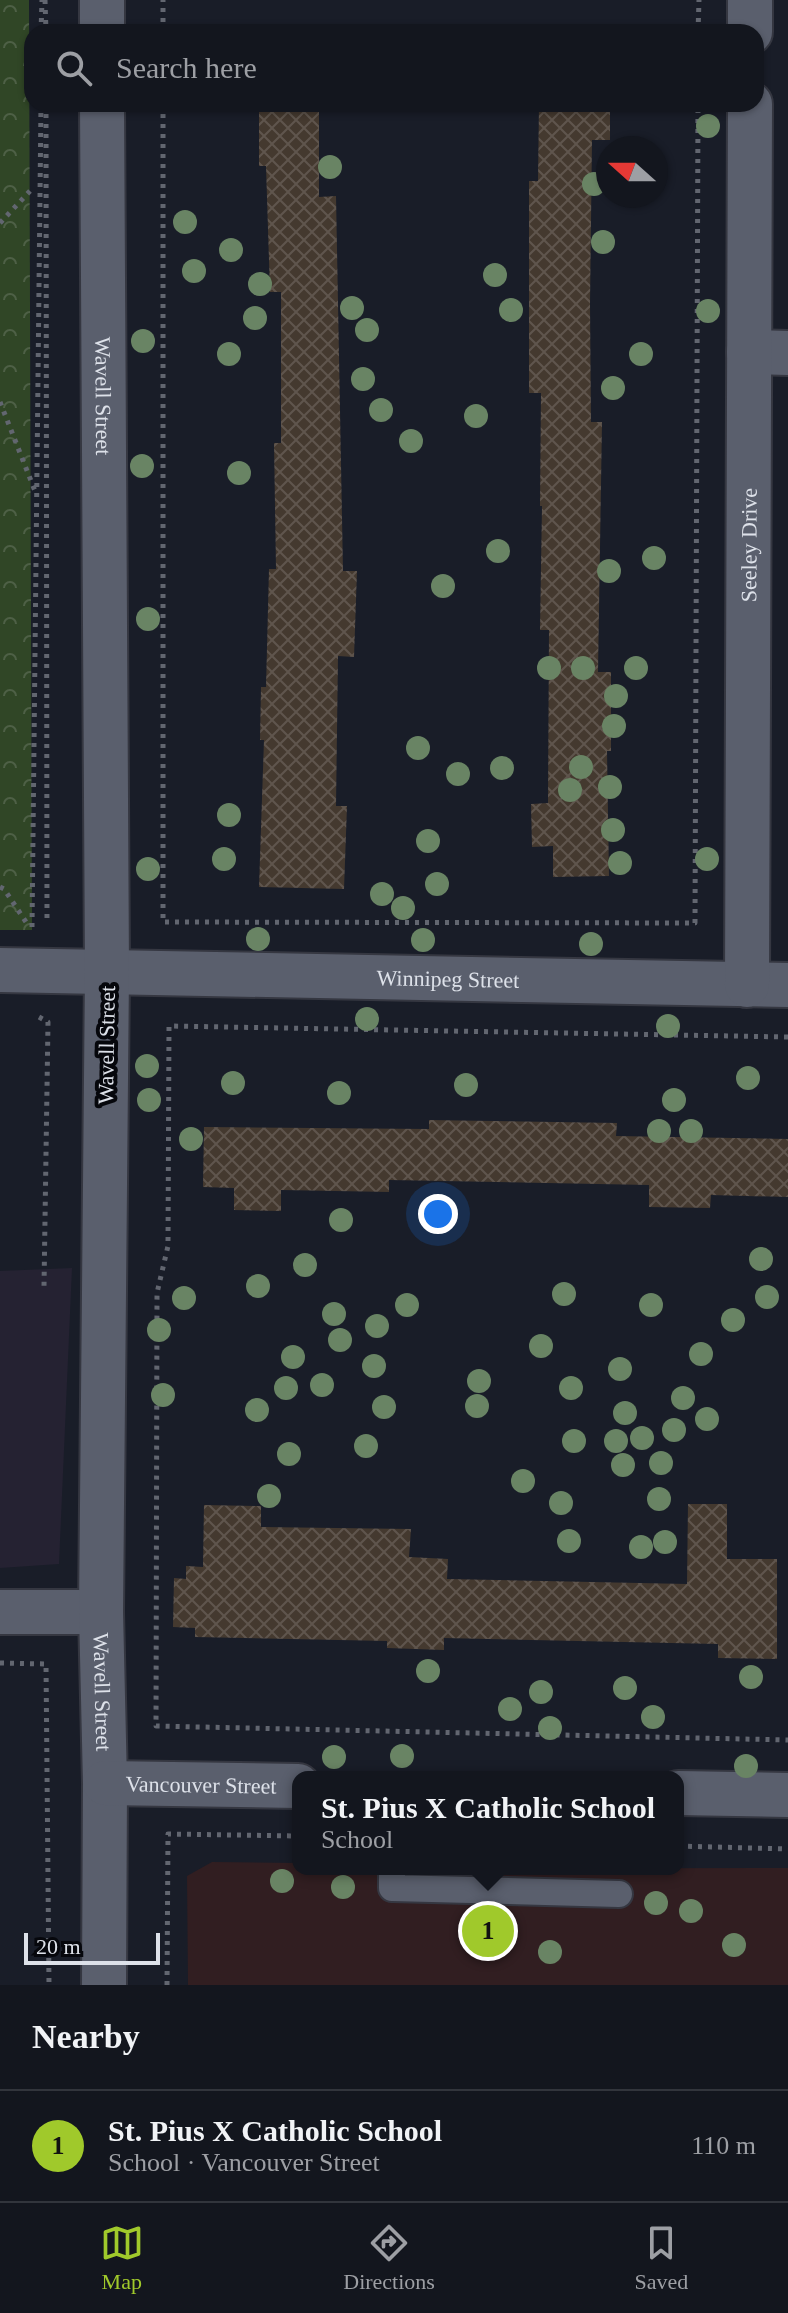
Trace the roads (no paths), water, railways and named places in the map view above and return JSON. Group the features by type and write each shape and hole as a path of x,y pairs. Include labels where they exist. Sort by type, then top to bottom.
{"street":[{"path":"102,0 102,24"},
{"path":"750,0 750,24"},
{"name":"Wavell Street","path":"102,112 107,972 101,1612 105,1783 104,1985"},
{"name":"Seeley Drive","path":"751,112 769,352 768,985"},
{"name":"Winnipeg Street","path":"0,970 768,985"},
{"path":"0,1612 101,1612"},
{"name":"Vancouver Street","path":"105,1783 292,1786"},
{"path":"684,1793 788,1795"}],"lane":[{"path":"392,1875 392,1888 619,1894"}],"place":[{"name":"St. Pius X Catholic School","path":"488,1931"}]}
